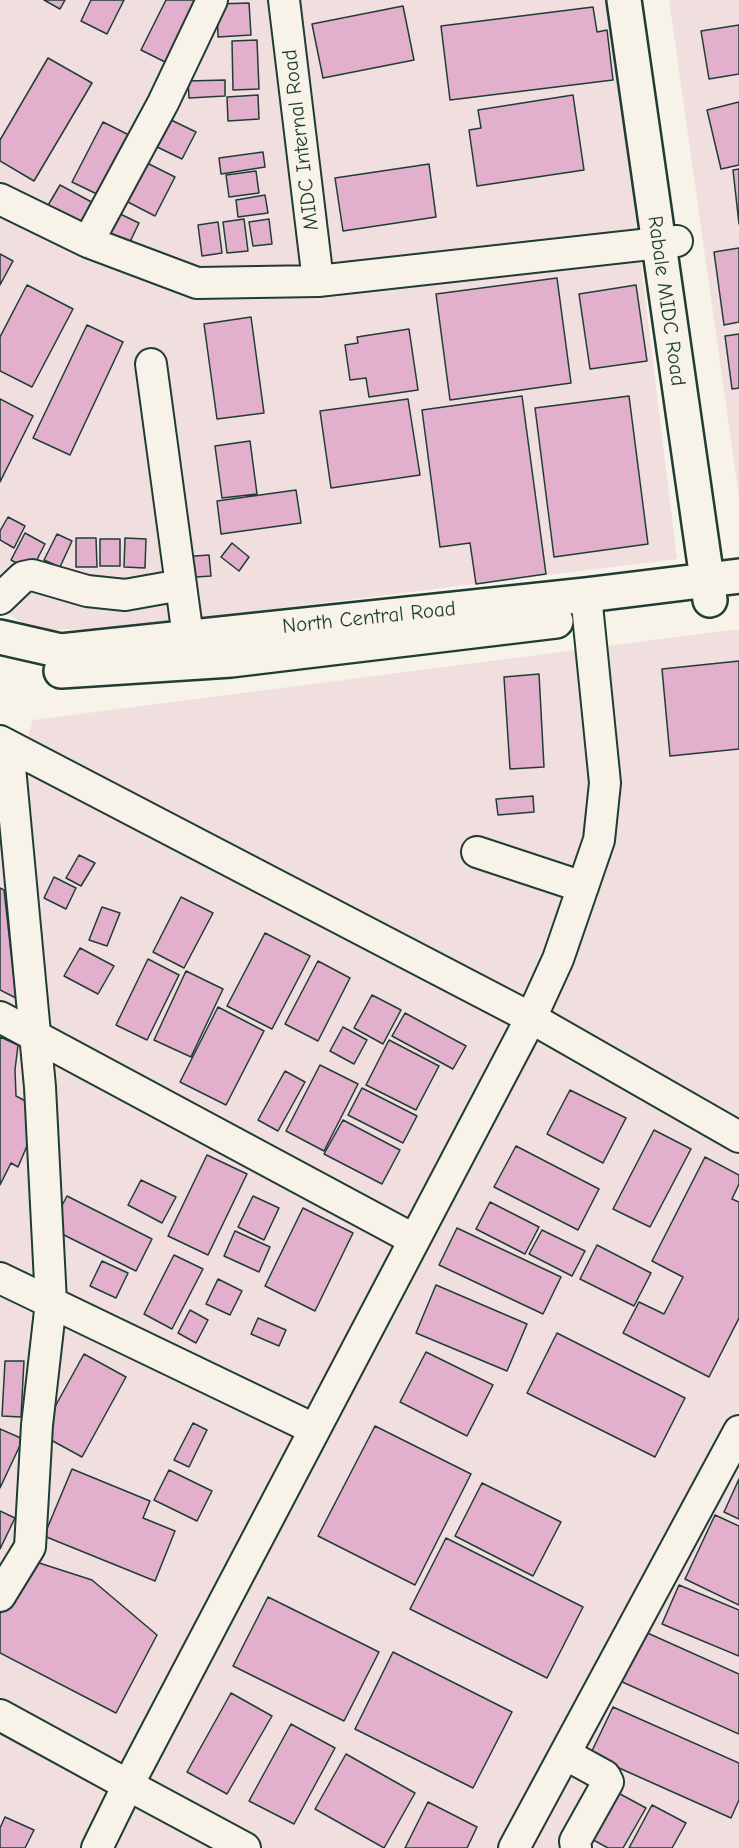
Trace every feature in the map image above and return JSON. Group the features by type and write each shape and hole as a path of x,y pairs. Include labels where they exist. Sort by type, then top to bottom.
{"main road":[{"name":"Rabale MIDC Road","path":"624,0 725,589"},
{"name":"Rabale MIDC Road","path":"642,0 667,242"},
{"name":"North Central Road","path":"0,660 70,672 231,660 588,606 725,589"},
{"name":"North Central Road","path":"0,637 61,651 188,637 588,606"}],"street":[{"path":"88,242 163,103 212,0"},
{"name":"MIDC Internal Road","path":"284,0 318,281"},
{"path":"0,199 88,242 197,283 318,281 667,242"},
{"path":"151,364 188,637"},
{"path":"0,598 22,577 32,575 87,591 125,595 181,585"},
{"path":"97,1848 413,1239 531,1018 558,959 599,840 605,783 588,606"},
{"path":"4,744 531,1018 739,1137"},
{"path":"0,1596 30,1547 37,1425 51,1302 44,1155 34,1035 4,744"},
{"path":"477,852 583,887"},
{"path":"0,1017 413,1239"},
{"path":"0,1278 314,1429"},
{"path":"514,1848 739,1431"},
{"path":"0,1715 245,1848"},
{"path":"565,1754 607,1779 607,1785 576,1841 576,1848"},
{"path":"540,1799 587,1821"}],"shaded area":[{"path":"0,0 609,0 677,559 113,629 36,630 0,610"},
{"path":"669,0 739,0 739,497"},
{"path":"739,629 739,1848 0,1848 0,761 18,770 33,720"}],"building":[{"path":"44,0 65,0 60,9"},
{"path":"91,0 124,0 107,34 81,21"},
{"path":"166,0 202,0 169,64 141,50"},
{"path":"249,3 251,35 218,37 217,4"},
{"path":"403,6 414,60 323,78 312,24"},
{"path":"593,7 597,32 607,30 613,80 450,100 441,26"},
{"path":"739,25 739,74 709,79 701,31"},
{"path":"257,40 259,89 233,90 232,41"},
{"path":"48,58 92,83 34,181 0,161 0,140"},
{"path":"225,80 225,96 189,98 188,81"},
{"path":"258,95 259,119 228,121 227,97"},
{"path":"573,95 584,170 477,186 469,130 481,128 478,110"},
{"path":"739,102 739,165 721,169 707,110"},
{"path":"167,118 196,132 182,159 153,145"},
{"path":"103,122 131,136 101,196 72,182"},
{"path":"263,152 265,167 221,174 219,158"},
{"path":"143,161 175,177 155,216 124,200"},
{"path":"429,164 436,217 343,231 335,178"},
{"path":"739,169 739,224 733,170"},
{"path":"256,171 259,193 229,197 226,175"},
{"path":"60,185 99,206 86,229 47,207"},
{"path":"265,195 268,213 238,217 236,200"},
{"path":"116,212 139,223 127,248 104,237"},
{"path":"244,219 248,251 227,253 223,222"},
{"path":"269,219 272,244 253,246 249,222"},
{"path":"218,222 222,253 202,256 198,225"},
{"path":"739,248 739,322 724,325 714,252"},
{"path":"0,254 13,261 0,285"},
{"path":"557,278 571,383 450,400 436,294"},
{"path":"27,285 73,309 32,387 0,371 0,337"},
{"path":"636,285 647,361 590,369 579,294"},
{"path":"251,317 264,413 217,419 204,324"},
{"path":"87,325 123,342 70,455 33,438"},
{"path":"409,329 418,390 369,397 366,378 350,380 345,345 358,343 357,337"},
{"path":"739,334 739,388 732,389 725,336"},
{"path":"522,396 546,574 476,584 470,543 440,547 422,410"},
{"path":"629,396 648,544 554,557 535,408"},
{"path":"0,399 33,416 0,482"},
{"path":"408,399 420,475 331,488 320,411"},
{"path":"250,441 257,494 222,498 215,446"},
{"path":"296,490 301,523 221,534 217,501"},
{"path":"8,517 25,526 14,548 0,540 0,531"},
{"path":"25,533 45,544 31,571 11,560"},
{"path":"57,534 72,541 60,567 44,560"},
{"path":"76,538 96,538 97,567 76,567"},
{"path":"125,538 146,539 145,568 124,567"},
{"path":"100,539 120,539 120,566 100,566"},
{"path":"232,543 249,557 239,571 221,557"},
{"path":"209,555 211,576 181,578 180,557"},
{"path":"739,661 739,749 670,756 662,669"},
{"path":"539,674 544,767 510,769 504,677"},
{"path":"533,796 534,812 498,815 496,799"},
{"path":"79,855 95,863 81,886 66,878"},
{"path":"54,877 76,888 66,909 44,898"},
{"path":"0,888 4,890 16,998 0,990"},
{"path":"181,897 213,913 184,968 153,952"},
{"path":"102,907 120,913 107,946 89,940"},
{"path":"265,933 310,956 272,1029 227,1006"},
{"path":"80,948 114,966 98,994 64,976"},
{"path":"148,959 179,975 147,1040 116,1025"},
{"path":"318,961 350,978 318,1041 285,1024"},
{"path":"186,971 223,989 191,1057 154,1040"},
{"path":"372,995 401,1010 383,1044 354,1028"},
{"path":"218,1007 264,1031 226,1105 180,1082"},
{"path":"405,1013 466,1046 453,1069 392,1036"},
{"path":"343,1027 367,1040 354,1064 330,1051"},
{"path":"0,1037 18,1045 15,1070 16,1096 35,1106 38,1120 18,1167 11,1163 0,1185"},
{"path":"389,1040 439,1066 416,1110 366,1085"},
{"path":"320,1065 358,1084 324,1151 286,1131"},
{"path":"285,1071 305,1082 278,1131 258,1120"},
{"path":"362,1088 417,1116 403,1143 348,1115"},
{"path":"570,1090 626,1118 603,1163 547,1134"},
{"path":"343,1120 400,1150 382,1184 324,1154"},
{"path":"654,1130 691,1149 650,1227 613,1209"},
{"path":"516,1146 599,1189 578,1230 494,1187"},
{"path":"207,1155 247,1174 208,1255 168,1236"},
{"path":"705,1157 739,1175 739,1184 732,1199 739,1202 739,1318 709,1377 623,1333 639,1302 664,1314 683,1277 652,1261"},
{"path":"141,1180 176,1197 162,1223 128,1205"},
{"path":"67,1196 152,1239 136,1271 50,1228"},
{"path":"253,1196 279,1208 264,1240 238,1227"},
{"path":"490,1202 539,1227 525,1254 476,1229"},
{"path":"303,1208 353,1233 315,1311 265,1286"},
{"path":"457,1228 561,1277 543,1314 439,1265"},
{"path":"542,1230 585,1251 572,1276 529,1254"},
{"path":"235,1231 270,1247 259,1272 224,1256"},
{"path":"597,1245 651,1273 634,1306 580,1279"},
{"path":"174,1255 203,1269 172,1329 144,1314"},
{"path":"102,1261 128,1273 116,1298 90,1286"},
{"path":"218,1279 242,1291 230,1315 206,1304"},
{"path":"436,1285 527,1324 507,1371 416,1333"},
{"path":"190,1310 208,1320 196,1343 178,1333"},
{"path":"258,1318 286,1330 279,1346 251,1334"},
{"path":"557,1333 685,1398 655,1457 527,1393"},
{"path":"426,1352 493,1385 467,1436 400,1402"},
{"path":"84,1354 126,1377 82,1457 40,1434"},
{"path":"5,1361 24,1361 21,1417 2,1416"},
{"path":"193,1423 207,1430 189,1467 174,1460"},
{"path":"375,1426 471,1474 415,1585 318,1536"},
{"path":"0,1429 23,1439 0,1488"},
{"path":"72,1469 150,1501 143,1518 175,1531 155,1581 44,1536"},
{"path":"169,1470 212,1491 197,1521 154,1500"},
{"path":"739,1479 739,1519 724,1512"},
{"path":"482,1483 561,1522 533,1576 455,1536"},
{"path":"0,1511 15,1518 0,1549"},
{"path":"715,1515 739,1526 739,1605 685,1579"},
{"path":"446,1538 583,1607 547,1678 410,1609"},
{"path":"30,1560 92,1580 157,1635 116,1713 0,1653 0,1614"},
{"path":"679,1585 739,1610 739,1656 662,1624"},
{"path":"268,1597 379,1652 344,1721 233,1666"},
{"path":"643,1631 739,1674 739,1734 620,1681"},
{"path":"393,1652 512,1712 473,1788 355,1729"},
{"path":"231,1693 272,1716 227,1794 187,1772"},
{"path":"613,1707 739,1763 739,1800 731,1818 590,1755"},
{"path":"291,1724 335,1748 294,1824 249,1801"},
{"path":"346,1754 415,1793 384,1848 315,1809"},
{"path":"609,1788 646,1808 623,1848 608,1848 584,1835"},
{"path":"428,1802 477,1827 467,1848 405,1848"},
{"path":"652,1805 686,1823 672,1848 629,1848"},
{"path":"5,1817 34,1830 25,1848 0,1848 0,1828"}]}
